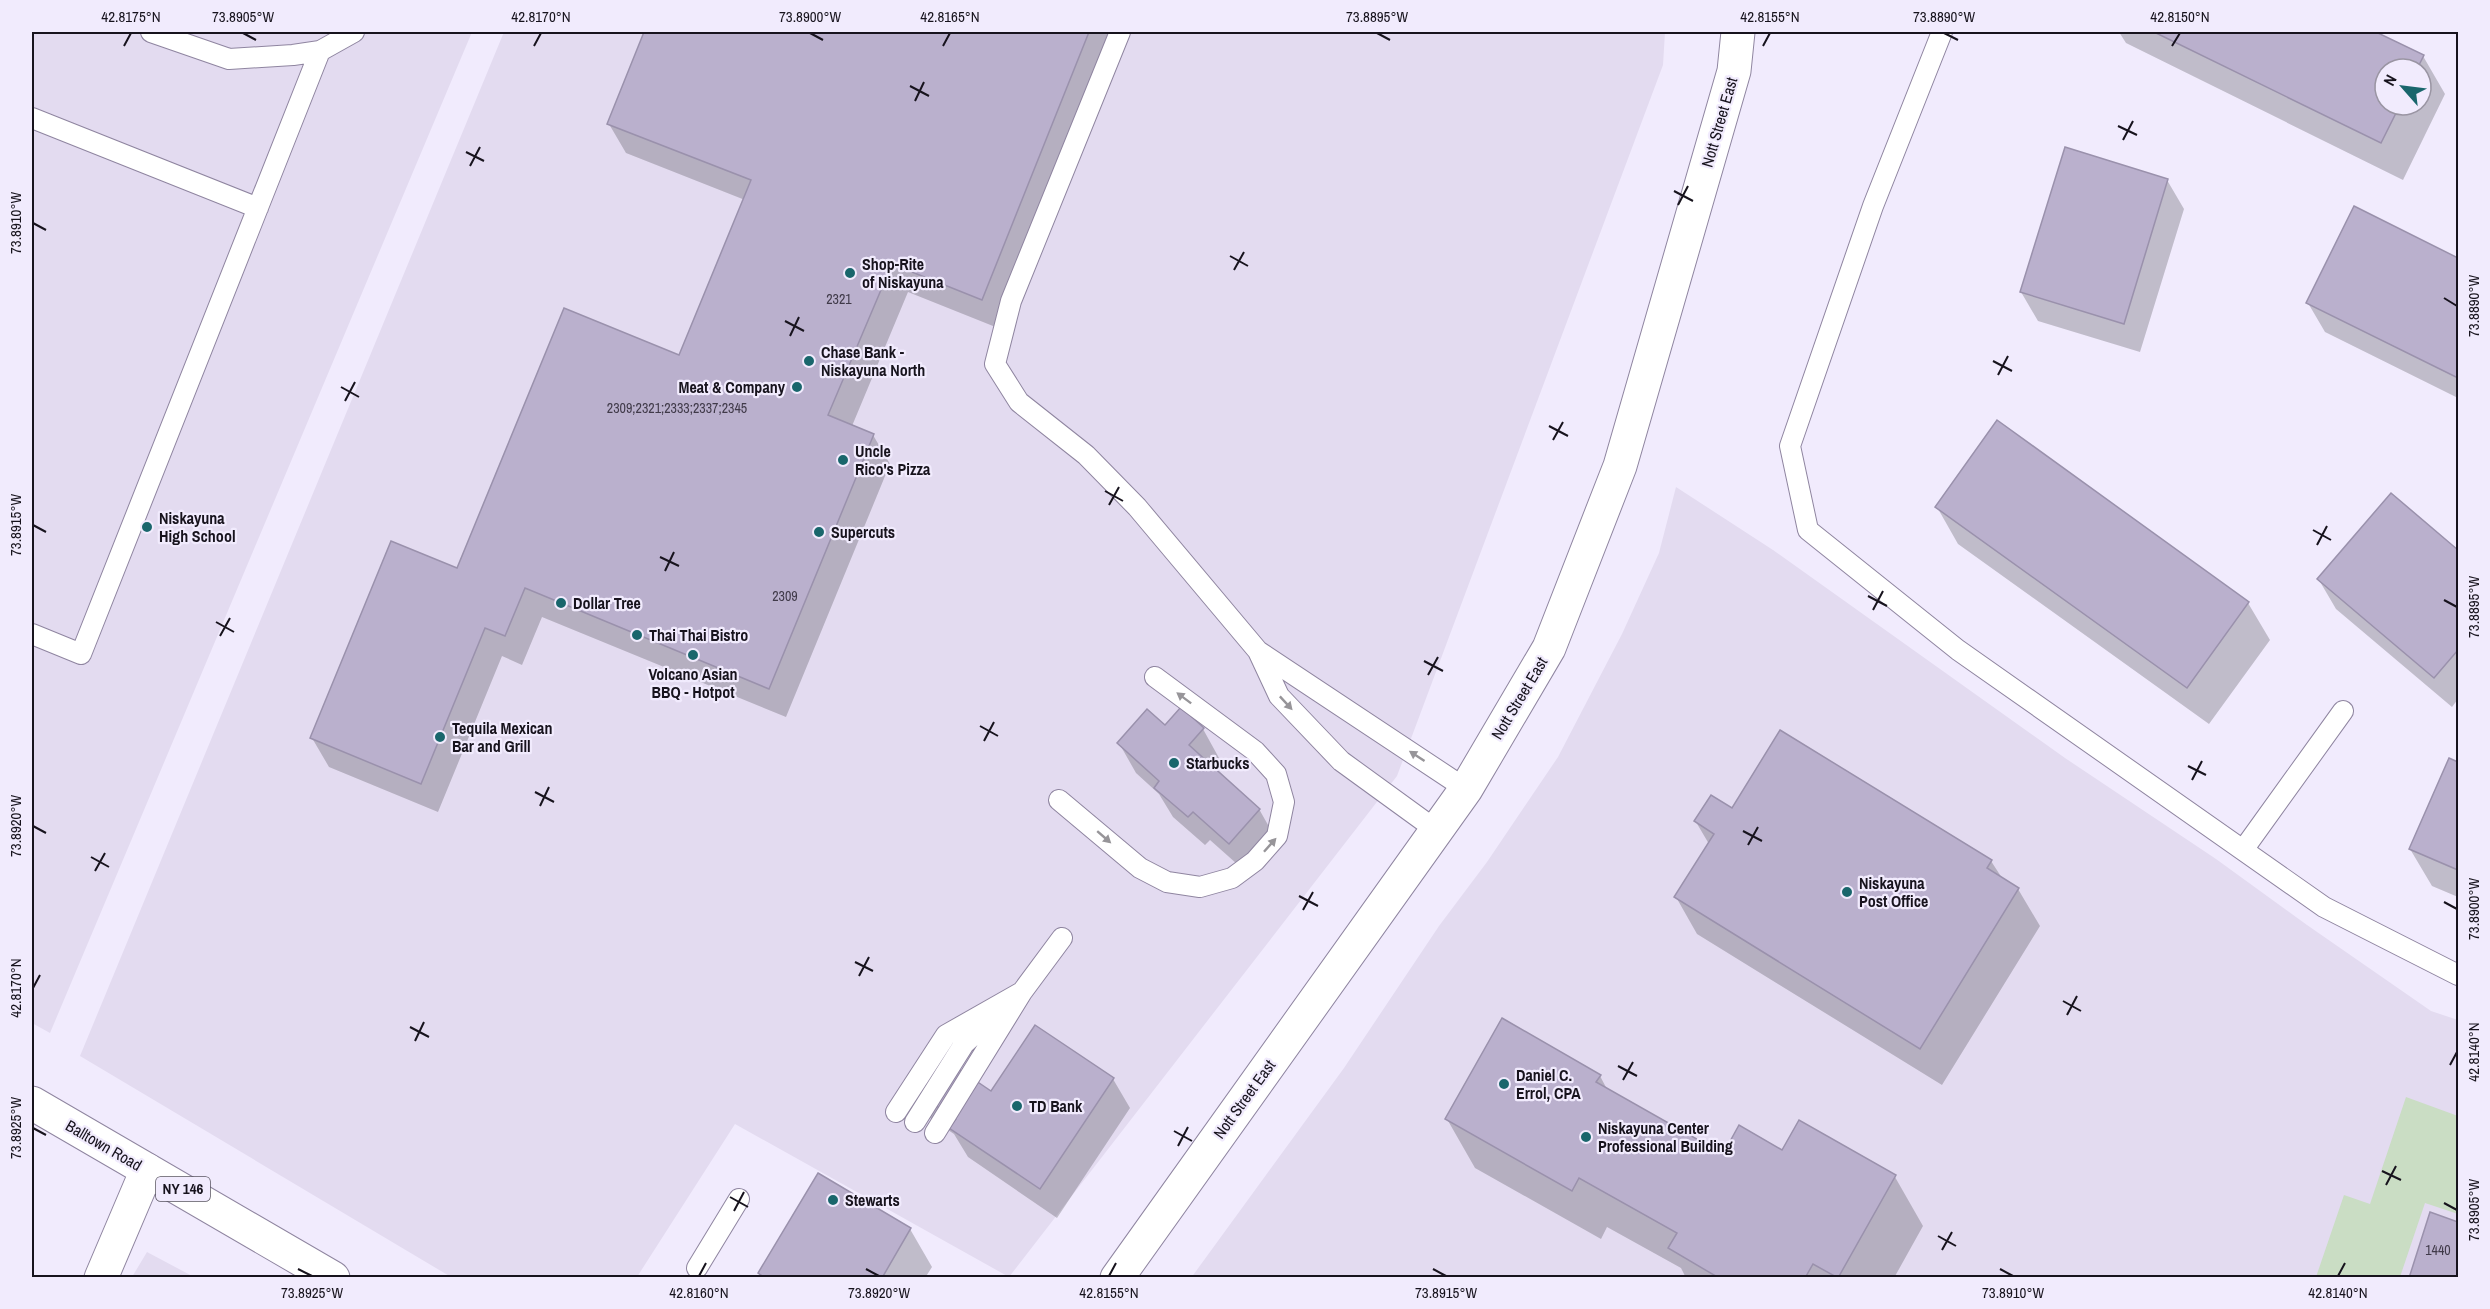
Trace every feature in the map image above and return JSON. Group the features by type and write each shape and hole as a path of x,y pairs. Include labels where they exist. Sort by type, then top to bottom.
{"street":[{"name":"Nott Street East","path":"1117,1278 1466,789 1549,648 1620,466 1734,71 1738,32"},
{"name":"Balltown Road","path":"32,1103 333,1278"},
{"path":"101,1278 147,1170"}],"lane":[{"path":"151,32 229,59 293,56 320,51 354,32"},
{"path":"1120,32 1011,301 995,364 1019,402 1086,455 1130,500 1258,651 1279,696 1341,761 1436,830"},
{"path":"1942,32 1873,206 1790,446 1808,530 1958,650 2324,908 2458,975"},
{"path":"32,634 81,654 320,51"},
{"path":"32,118 258,208"},
{"path":"1258,651 1466,789"},
{"path":"1059,800 1140,868 1167,882 1200,887 1232,878 1255,861 1277,836 1284,802 1276,774 1255,751 1155,677"},
{"path":"2243,850 2343,711"},
{"path":"934,1132 1022,992 1062,938"},
{"path":"896,1112 946,1035 1022,992"},
{"path":"915,1122 964,1044 1022,992"},
{"path":"700,1274 739,1198"}],"shaded area":[{"name":"Niskayuna High School","path":"32,32 472,32 50,1033 32,1023"},
{"path":"504,32 1665,32 1663,65 1397,776 1009,1277 735,1124 637,1277 451,1277 80,1056"},
{"path":"1676,487 1773,550 2065,758 2216,859 2431,1011 2458,1020 2458,1277 1191,1278 1344,1068 1439,926 1487,862 1558,757 1622,634 1659,553"},
{"path":"147,1252 194,1277 132,1277"}],"green space":[{"path":"2406,1097 2458,1116 2458,1214 2425,1203 2400,1277 2316,1277 2344,1195 2370,1204"}],"building":[{"path":"644,32 1089,32 982,300 892,264 828,415 874,434 769,689 525,588 505,636 485,628 421,784 310,738 391,541 457,568 564,308 679,355 751,180 607,124"},
{"path":"2154,32 2376,32 2424,55 2423,57 2373,57 2373,117 2394,117 2381,143"},
{"path":"2065,147 2168,179 2124,324 2020,292"},
{"path":"2354,206 2458,258 2458,378 2306,303"},
{"path":"1997,420 2249,602 2187,688 1935,507"},
{"path":"2391,493 2458,550 2458,650 2434,678 2317,579"},
{"name":"Starbucks","path":"1181,707 1204,728 1189,745 1260,809 1229,844 1193,812 1188,817 1154,788 1159,781 1117,743 1147,709 1165,725"},
{"name":"Niskayuna Post Office","path":"1780,730 1992,860 1987,868 2019,888 1920,1049 1674,897 1714,834 1694,821 1711,795 1732,808"},
{"path":"2449,758 2458,762 2458,870 2409,849"},
{"name":"Niskayuna Center Professional Building","path":"1502,1018 1601,1075 1596,1082 1723,1154 1739,1125 1782,1150 1799,1120 1896,1175 1838,1278 1813,1264 1805,1278 1719,1278 1668,1248 1677,1233 1579,1178 1572,1191 1445,1119"},
{"name":"TD Bank","path":"1035,1025 1114,1078 1040,1189 949,1128 956,1119 908,1087 932,1051 991,1091"},
{"name":"Stewarts","path":"818,1173 911,1228 882,1278 765,1278 758,1273"},
{"path":"2430,1212 2458,1222 2458,1278 2409,1278"}],"place":[{"name":"Shop-Rite of Niskayuna","path":"850,273"},
{"name":"Chase Bank - Niskayuna North","path":"809,361"},
{"name":"Meat & Company","path":"797,387"},
{"name":"Uncle Rico's Pizza","path":"843,460"},
{"name":"Niskayuna High School","path":"147,527"},
{"name":"Supercuts","path":"819,532"},
{"name":"Dollar Tree","path":"561,603"},
{"name":"Thai Thai Bistro","path":"637,635"},
{"name":"Volcano Asian BBQ - Hotpot","path":"693,655"},
{"name":"Tequila Mexican Bar and Grill","path":"440,737"},
{"name":"Starbucks","path":"1174,763"},
{"name":"Niskayuna Post Office","path":"1847,892"},
{"name":"Daniel C. Errol, CPA","path":"1504,1084"},
{"name":"TD Bank","path":"1017,1106"},
{"name":"Niskayuna Center Professional Building","path":"1586,1137"},
{"name":"Stewarts","path":"833,1200"}]}
